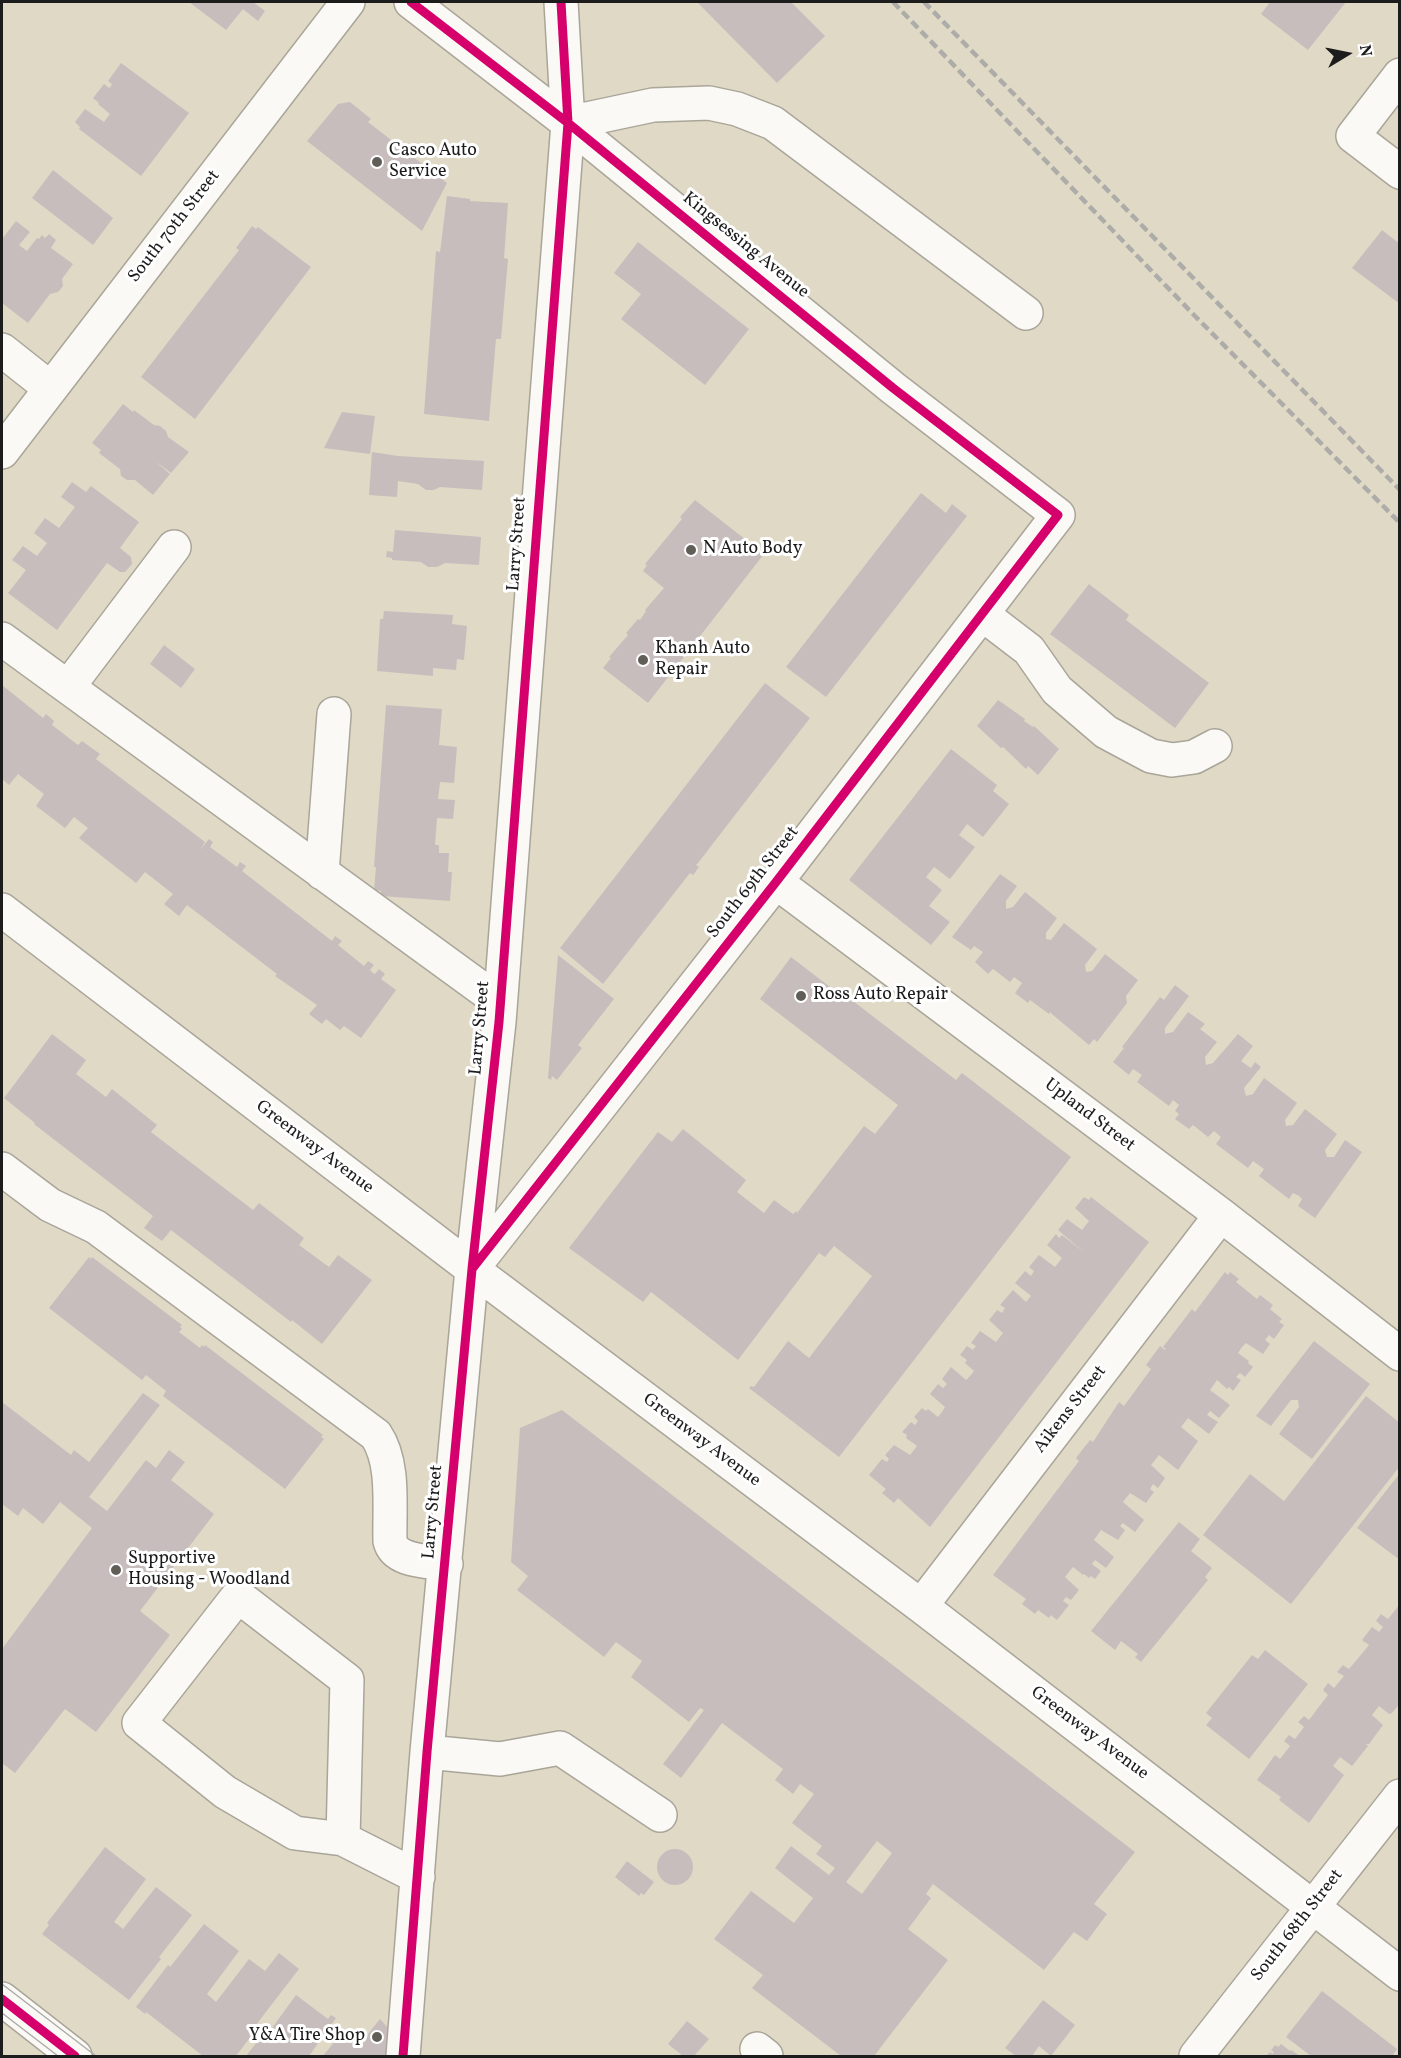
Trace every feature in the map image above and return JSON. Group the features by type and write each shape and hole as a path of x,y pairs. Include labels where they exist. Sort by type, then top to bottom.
{"street":[{"name":"South 70th Street","path":"2,452 348,2"},
{"name":"Kingsessing Avenue","path":"411,2 568,123 893,388 1058,515"},
{"name":"Larry Street","path":"403,2056 427,1752 472,1269 500,1002 568,123 561,2"},
{"path":"1400,75 1353,135 1400,172"},
{"path":"568,123 654,105 709,103 737,109 773,123 1026,313"},
{"path":"2,350 50,388"},
{"name":"South 69th Street","path":"472,1269 776,882 1058,515"},
{"path":"68,687 174,547"},
{"path":"982,614 1029,650 1057,690 1106,732 1151,756 1172,760 1194,757 1215,746"},
{"path":"2,639 500,1002"},
{"path":"322,873 334,714"},
{"name":"Upland Street","path":"776,882 1221,1215 1400,1354"},
{"name":"Greenway Avenue","path":"2,910 472,1269 921,1606 1400,1974"},
{"path":"2,1169 50,1206 96,1227 376,1435 388,1466 391,1545 408,1558 446,1564"},
{"name":"Aikens Street","path":"921,1606 1221,1215"},
{"path":"343,1839 348,1680 238,1596 139,1723 225,1792 295,1833 343,1839 418,1877"},
{"path":"427,1752 500,1760 560,1748 660,1815"},
{"name":"South 68th Street","path":"1196,2056 1400,1796"},
{"path":"2,2000 75,2056"}],"building":[{"path":"189,2 253,2 265,11 258,21 243,9 226,30"},
{"path":"697,2 791,2 825,36 777,83"},
{"path":"1270,2 1346,2 1308,50 1261,14"},
{"path":"121,63 189,113 141,176 79,129 80,127 75,122 85,109 104,122 110,114 93,98 104,84 109,88 111,86 112,84 108,81"},
{"name":"Casco Auto Service","path":"350,102 371,119 368,122 447,183 422,231 307,141 338,104"},
{"path":"53,170 113,218 93,245 32,198"},
{"path":"447,196 470,199 470,201 508,203 504,258 508,259 501,339 496,339 489,421 424,414 436,251 440,252"},
{"path":"16,221 30,232 19,245 27,251 37,238 39,239 42,235 45,238 49,234 56,240 51,248 73,264 62,279 63,286 58,292 50,294 28,323 2,303 2,239"},
{"path":"252,226 256,229 258,227 311,267 195,419 141,377 239,250 236,248"},
{"path":"1382,230 1400,244 1400,304 1352,268"},
{"path":"638,242 749,329 705,385 621,319 641,294 614,273"},
{"path":"123,404 154,425 160,426 166,431 168,437 189,452 171,473 155,461 170,474 153,495 135,480 127,480 121,476 120,469 99,453 101,450 92,443"},
{"path":"342,412 375,416 370,454 324,448"},
{"path":"372,452 398,456 484,461 482,490 440,487 426,490 418,484 398,481 397,497 369,495"},
{"path":"72,482 86,492 91,486 139,522 120,548 131,557 132,564 125,572 120,572 107,563 57,630 8,593 26,570 12,560 23,546 37,556 47,543 34,533 45,518 59,528 75,507 61,497"},
{"path":"921,493 946,513 952,504 967,516 826,697 786,667"},
{"path":"695,500 764,554 648,703 603,668 611,658 609,657 628,635 626,633 638,619 640,620 645,610 664,588 643,571 647,565 645,564"},
{"path":"395,530 481,537 479,565 445,563 437,567 428,567 421,562 392,560 386,557 387,551 393,552"},
{"path":"1089,584 1129,615 1126,620 1209,683 1175,728 1050,634"},
{"path":"384,611 453,615 452,624 467,626 464,660 457,659 456,670 433,668 433,676 377,671 380,619 383,619"},
{"path":"164,645 195,669 181,688 150,664"},
{"path":"765,683 810,718 696,865 699,867 693,875 690,873 603,984 560,948"},
{"path":"2,685 43,718 46,714 54,721 52,725 78,745 82,741 100,754 96,759 205,842 200,850 209,839 213,842 210,847 237,867 240,862 246,866 242,871 332,941 335,936 342,941 338,945 364,966 368,961 374,965 370,970 373,973 375,974 379,969 385,974 381,979 396,990 361,1038 344,1026 340,1030 326,1019 322,1024 309,1014 317,1005 275,976 277,974 187,905 179,916 164,904 173,894 145,872 136,883 79,838 88,828 74,817 65,828 36,806 44,794 18,774 9,785 2,779"},
{"path":"998,700 1025,719 1024,721 1034,726 1059,749 1038,775 1028,766 1026,769 977,726"},
{"path":"386,705 442,709 439,745 457,747 454,783 440,782 438,799 455,800 453,819 437,818 435,845 439,845 439,853 449,853 448,872 452,872 450,901 381,896 381,891 374,890"},
{"path":"951,749 997,785 993,791 1009,804 983,837 967,824 959,835 975,847 950,879 934,867 926,877 942,890 929,906 950,922 931,945 849,880"},
{"path":"1000,874 1017,886 1006,901 1006,909 1013,907 1025,892 1057,918 1046,933 1046,939 1051,940 1064,923 1097,949 1085,965 1086,972 1092,971 1105,954 1138,980 1126,996 1127,1003 1097,1042 1094,1039 1089,1045 1050,1012 1049,1014 1030,1000 1028,1003 1015,993 1022,983 1014,977 1010,982 993,969 988,974 975,962 983,952 974,946 971,950 952,937"},
{"path":"558,955 614,999 578,1045 582,1048 557,1080 552,1076 551,1080 548,1078"},
{"path":"791,957 956,1080 962,1073 1071,1157 839,1457 749,1388 754,1387 788,1341 809,1358 872,1276 834,1246 825,1257 819,1253 738,1360 651,1292 643,1302 569,1248 658,1132 672,1142 683,1129 746,1180 737,1192 764,1213 774,1200 793,1214 796,1211 797,1213 864,1126 875,1134 898,1105 760,999"},
{"path":"1175,985 1189,996 1165,1028 1165,1034 1173,1032 1188,1012 1205,1024 1200,1029 1217,1042 1205,1057 1206,1065 1213,1063 1238,1034 1253,1046 1241,1061 1251,1068 1255,1062 1261,1067 1244,1088 1246,1096 1253,1094 1264,1078 1297,1103 1285,1120 1286,1126 1293,1125 1305,1109 1337,1134 1325,1150 1327,1157 1334,1157 1345,1140 1362,1152 1315,1218 1298,1206 1302,1199 1299,1196 1293,1193 1289,1199 1259,1176 1264,1169 1253,1161 1248,1168 1216,1144 1221,1137 1214,1131 1208,1137 1193,1125 1189,1129 1175,1119 1179,1114 1175,1111 1179,1105 1173,1100 1169,1106 1137,1082 1142,1075 1133,1069 1129,1075 1113,1062 1160,997 1164,1000"},
{"path":"52,1034 86,1060 76,1074 106,1097 112,1089 157,1125 151,1132 253,1210 259,1203 304,1238 299,1245 329,1267 338,1255 372,1280 322,1344 171,1230 162,1241 144,1228 153,1216 4,1098"},
{"path":"1084,1197 1089,1200 1091,1197 1149,1242 930,1527 898,1498 894,1503 882,1493 886,1489 869,1475 882,1459 887,1462 889,1459 885,1455 894,1445 910,1455 917,1446 902,1432 911,1422 915,1425 918,1421 914,1417 922,1408 926,1411 928,1409 938,1417 942,1412 945,1407 930,1394 938,1384 943,1388 947,1384 942,1379 951,1367 966,1380 971,1375 974,1371 965,1363 967,1360 960,1355 967,1346 973,1350 976,1346 971,1343 980,1331 996,1342 1003,1333 989,1320 997,1310 1002,1313 1005,1308 1000,1305 1013,1290 1026,1302 1031,1296 1015,1283 1025,1271 1031,1276 1034,1271 1029,1267 1039,1255 1055,1267 1062,1258 1047,1245 1056,1234 1059,1238 1062,1235 1085,1253 1058,1230 1067,1219 1082,1230 1089,1221 1075,1208"},
{"path":"89,1257 182,1325 179,1332 200,1348 205,1345 323,1435 321,1437 324,1439 285,1489 163,1396 166,1391 146,1375 142,1380 49,1308"},
{"path":"1225,1272 1228,1275 1230,1272 1239,1279 1236,1282 1257,1299 1260,1295 1273,1305 1270,1309 1282,1319 1279,1322 1284,1325 1274,1339 1269,1335 1265,1340 1270,1344 1263,1354 1246,1343 1242,1347 1238,1353 1253,1367 1245,1377 1240,1373 1236,1377 1241,1380 1233,1391 1217,1380 1210,1390 1230,1405 1219,1418 1210,1411 1207,1415 1218,1422 1209,1434 1188,1418 1181,1427 1198,1441 1178,1470 1159,1455 1151,1465 1165,1478 1158,1488 1153,1484 1150,1489 1154,1492 1146,1503 1130,1493 1123,1502 1144,1520 1135,1532 1123,1523 1120,1526 1125,1530 1118,1540 1101,1530 1094,1540 1114,1557 1106,1568 1095,1560 1092,1564 1101,1571 1095,1579 1083,1575 1073,1567 1065,1577 1079,1590 1071,1600 1066,1597 1063,1601 1069,1605 1057,1620 1051,1615 1049,1618 1038,1610 1035,1614 1022,1604 1026,1599 993,1575 1079,1461 1076,1458 1090,1440 1093,1442 1119,1402 1124,1406 1151,1369 1146,1365 1160,1346 1166,1349 1163,1347 1192,1309 1195,1312"},
{"path":"1314,1341 1370,1384 1312,1459 1279,1434 1299,1407 1298,1400 1291,1400 1271,1426 1256,1416"},
{"name":"Supportive Housing - Woodland","path":"143,1393 160,1405 89,1497 107,1511 146,1460 156,1468 169,1450 185,1462 171,1480 214,1514 140,1611 170,1635 96,1732 65,1709 15,1773 2,1763 2,1649 92,1528 60,1502 43,1524 23,1508 18,1516 2,1504 2,1402 71,1455 74,1450 89,1462"},
{"path":"1366,1396 1400,1423 1400,1466 1291,1604 1203,1535 1250,1474 1284,1501"},
{"path":"562,1410 1135,1852 1094,1904 1107,1914 1087,1941 1074,1932 1044,1970 933,1884 926,1894 931,1898 908,1929 948,1960 874,2056 841,2056 752,1988 763,1975 714,1939 751,1891 794,1923 813,1898 775,1868 791,1846 829,1875 835,1868 816,1854 822,1846 792,1823 814,1794 800,1784 793,1794 775,1780 783,1769 722,1723 681,1778 663,1764 704,1710 700,1708 689,1722 631,1677 642,1661 616,1642 604,1657 517,1590 528,1576 511,1562 520,1428","holes":["877,1841 892,1853 862,1894 846,1882"]},
{"path":"1400,1473 1400,1560 1357,1528"},
{"path":"1179,1522 1200,1539 1191,1551 1212,1568 1205,1577 1208,1580 1141,1662 1135,1657 1138,1654 1121,1641 1115,1650 1091,1631"},
{"path":"1400,1604 1400,1703 1392,1713 1389,1714 1379,1706 1372,1715 1383,1725 1369,1744 1366,1744 1368,1746 1352,1766 1340,1757 1333,1766 1344,1775 1309,1823 1279,1800 1281,1797 1257,1780 1275,1755 1280,1759 1290,1746 1284,1741 1289,1735 1295,1739 1304,1727 1298,1722 1304,1716 1309,1720 1328,1695 1323,1690 1328,1683 1334,1688 1344,1676 1337,1672 1343,1665 1349,1669 1369,1645 1362,1640 1372,1627 1379,1632 1383,1627 1376,1621 1381,1614 1388,1619"},
{"path":"1265,1650 1308,1684 1249,1759 1206,1725 1212,1718 1206,1713 1252,1655 1258,1659"},
{"path":"105,1847 146,1879 114,1922 123,1929 156,1887 192,1915 129,2000 42,1934 49,1925 47,1923"},
{"path":"675,1849 688,1854 693,1867 688,1880 675,1885 662,1880 657,1867 662,1854"},
{"path":"627,1861 654,1882 644,1895 641,1893 639,1896 615,1877"},
{"path":"204,1924 239,1951 207,1994 216,2002 249,1959 265,1971 279,1953 299,1969 252,2030 255,2031 236,2056 203,2056 146,2012 145,2014 136,2007 168,1965 170,1967"},
{"path":"1322,1991 1397,2049 1392,2056 1311,2056 1286,2037"},
{"path":"296,1995 328,2019 331,2015 336,2018 309,2056 246,2056 261,2037 264,2039"},
{"path":"1043,2000 1075,2025 1051,2056 1039,2046 1032,2056 1016,2056 1005,2048"},
{"path":"380,2019 389,2029 385,2056 323,2056 343,2031 360,2044"},
{"path":"687,2021 709,2039 694,2056 683,2056 668,2044"},
{"path":"1281,2044 1300,2056 1266,2056 1270,2052 1273,2054 1271,2050 1275,2045 1278,2047"}],"tram line":[{"path":"2,1984 96,2056"},
{"path":"2,2013 58,2056"}],"railway":[{"path":"893,2 1194,315 1400,523"},
{"path":"924,2 1400,490"}],"cycle path":[{"path":"411,2 568,123 893,388 1058,515 776,882 472,1269"},
{"path":"403,2056 427,1752 472,1269 499,1022 568,123 561,2"},
{"path":"2,1999 75,2056"}],"place":[{"name":"Casco Auto Service","path":"377,162"},
{"name":"N Auto Body","path":"691,550"},
{"name":"Khanh Auto Repair","path":"643,660"},
{"name":"Ross Auto Repair","path":"801,996"},
{"name":"Supportive Housing - Woodland","path":"116,1570"},
{"name":"Y&A Tire Shop","path":"377,2037"}]}
